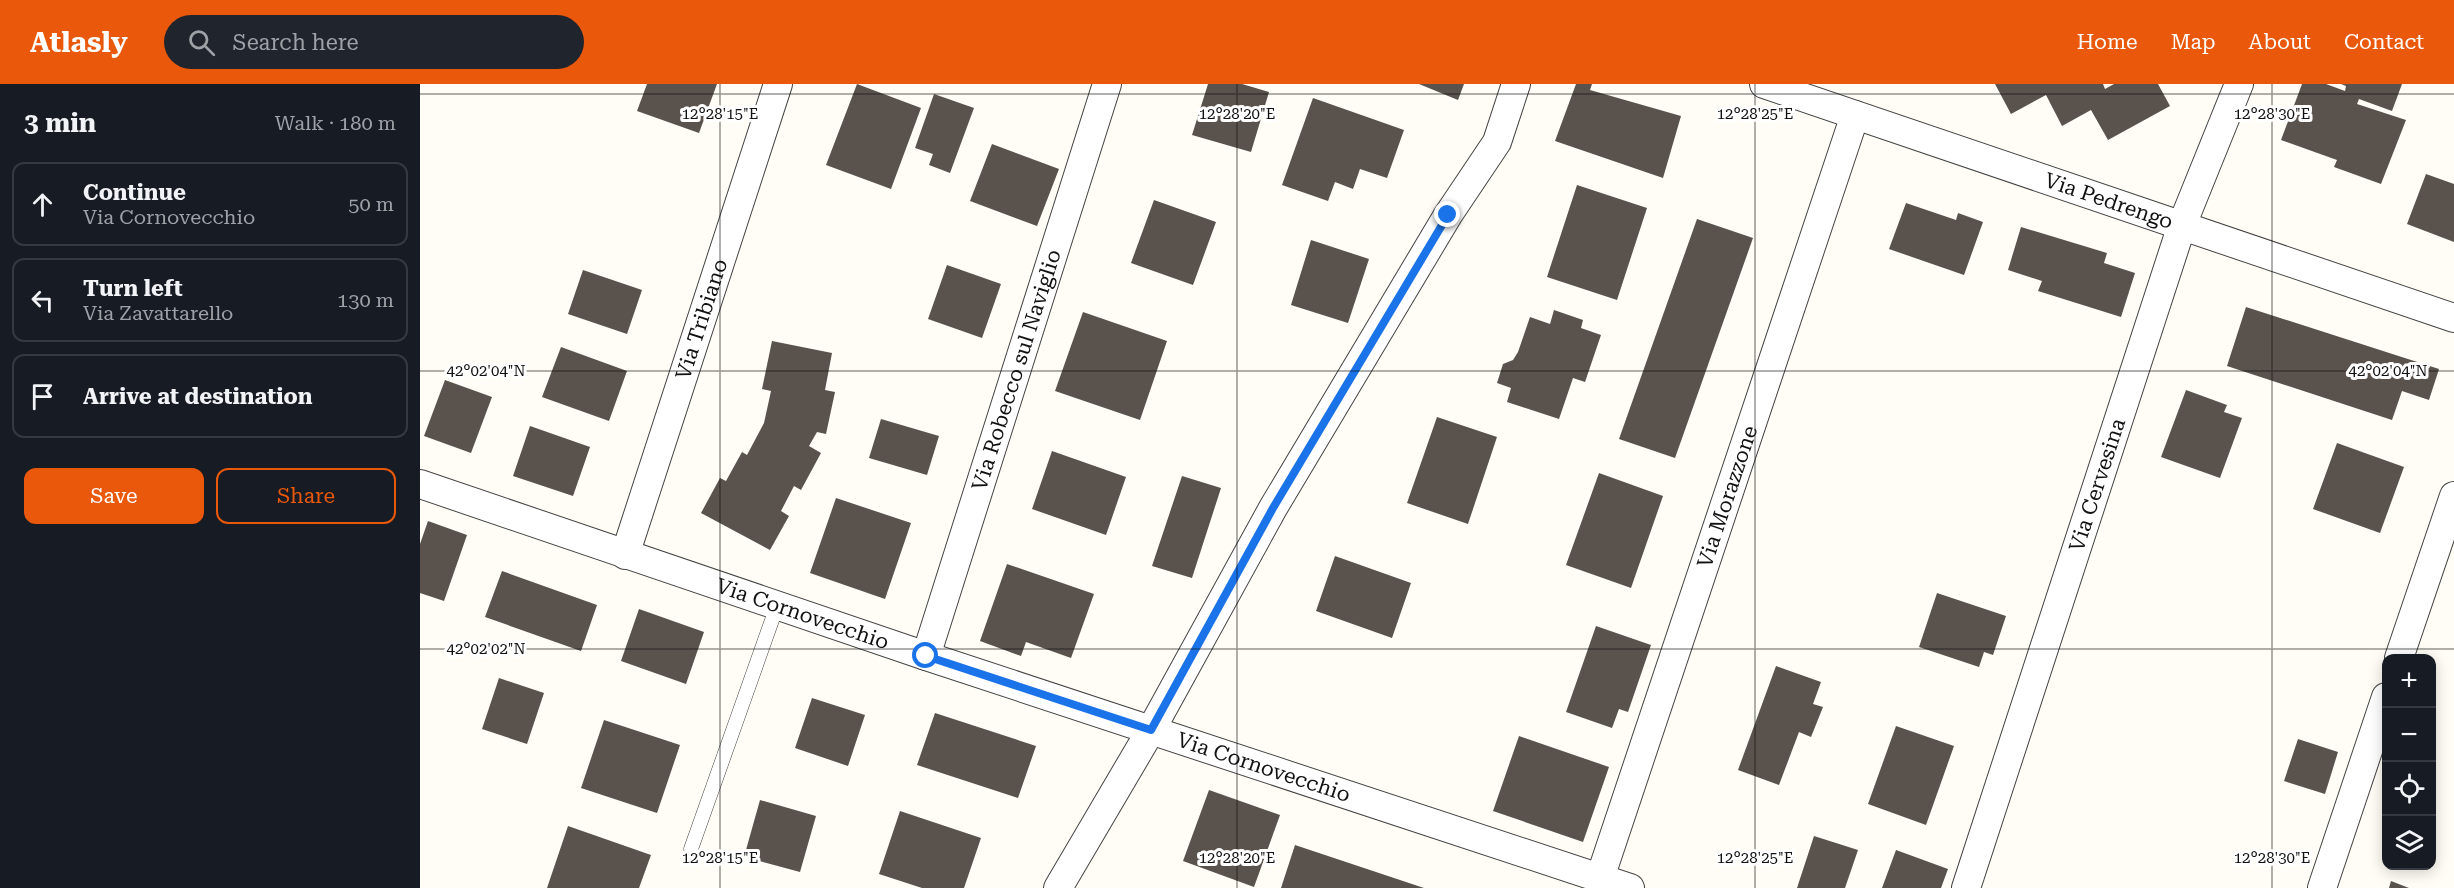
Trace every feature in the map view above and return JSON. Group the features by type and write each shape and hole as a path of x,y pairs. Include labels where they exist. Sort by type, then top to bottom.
{"street":[{"name":"Via Tribiano","path":"625,555 778,84"},
{"name":"Via Robecco sul Naviglio","path":"926,656 1107,84"},
{"path":"1058,888 1151,730 1273,508 1448,215 1497,142 1516,84"},
{"name":"Via Pedrengo","path":"1764,84 2454,318"},
{"name":"Via Cervesina","path":"1966,888 2182,225 2239,84"},
{"name":"Via Morazzone","path":"1600,878 1855,115"},
{"name":"Via Cornovecchio","path":"420,484 926,656 1630,888"},
{"path":"2401,654 2454,496"},
{"path":"2322,888 2382,708"}],"lane":[{"path":"691,849 777,606"}],"building":[{"path":"647,84 717,84 699,133 637,111"},
{"path":"857,84 921,108 891,189 826,165"},
{"path":"1208,84 1242,84 1269,92 1251,152 1192,135"},
{"path":"1419,84 1464,84 1458,100"},
{"path":"1576,84 1592,84 1590,90 1681,116 1663,178 1555,141"},
{"path":"1995,84 2103,84 2105,89 2114,84 2158,84 2170,106 2108,140 2091,110 2062,126 2046,95 2011,114"},
{"path":"2302,84 2326,84 2345,91 2346,86 2341,84 2402,84 2392,111 2359,99 2357,104 2406,120 2381,184 2334,167 2337,160 2281,140"},
{"path":"934,94 974,108 950,173 929,165 933,154 915,148"},
{"path":"1313,98 1404,130 1387,178 1360,169 1353,189 1335,182 1328,201 1282,185"},
{"path":"992,144 1059,169 1037,226 970,201"},
{"path":"2426,174 2454,184 2454,242 2407,224"},
{"path":"1577,185 1647,208 1617,300 1547,277"},
{"path":"1154,200 1216,222 1193,285 1131,263"},
{"path":"1906,203 1956,220 1958,213 1983,222 1964,275 1889,249"},
{"path":"1697,219 1753,238 1675,458 1619,439"},
{"path":"2021,227 2107,253 2104,263 2135,273 2121,317 2038,291 2042,281 2008,270"},
{"path":"1311,240 1369,259 1348,323 1291,305"},
{"path":"947,265 1001,284 982,338 928,319"},
{"path":"583,270 642,290 627,334 568,314"},
{"path":"2246,307 2439,369 2429,400 2402,391 2392,420 2227,366"},
{"path":"1554,310 1583,320 1581,328 1601,335 1585,382 1573,378 1559,419 1507,402 1511,388 1497,383 1503,364 1513,360 1518,352 1530,317 1550,324"},
{"path":"1083,312 1167,341 1140,420 1055,391"},
{"path":"772,341 832,353 825,390 835,392 826,434 817,432 809,446 821,453 801,490 794,486 781,511 789,516 770,550 701,513 720,478 726,481 742,452 747,455 764,423 771,391 762,389"},
{"path":"561,347 627,371 609,421 542,397"},
{"path":"445,380 492,397 471,453 424,436"},
{"path":"2186,390 2227,405 2224,412 2242,418 2220,478 2161,457"},
{"path":"1437,417 1497,437 1468,524 1407,503"},
{"path":"881,419 939,436 927,475 869,458"},
{"path":"530,426 590,447 573,496 513,476"},
{"path":"2337,443 2404,467 2380,533 2313,509"},
{"path":"1052,451 1126,477 1106,535 1032,509"},
{"path":"1599,473 1663,496 1631,588 1566,565"},
{"path":"1182,476 1221,488 1192,578 1152,566"},
{"path":"836,498 911,523 885,599 810,573"},
{"path":"428,521 467,535 444,601 420,593 420,544"},
{"path":"1335,556 1411,583 1392,638 1316,611"},
{"path":"1007,564 1094,594 1071,658 1026,642 1021,656 980,641"},
{"path":"502,571 597,605 581,651 485,617"},
{"path":"1937,593 2006,616 1993,655 1984,652 1979,667 1919,647"},
{"path":"639,609 704,632 686,684 621,661"},
{"path":"1596,626 1651,645 1628,712 1619,709 1612,728 1566,712"},
{"path":"1776,666 1821,682 1813,704 1823,707 1811,737 1799,732 1779,785 1738,770"},
{"path":"499,678 544,693 527,744 482,729"},
{"path":"812,698 865,715 848,766 795,748"},
{"path":"935,713 1036,746 1018,798 917,765"},
{"path":"604,720 680,745 657,813 581,788"},
{"path":"1896,726 1954,746 1926,825 1868,804"},
{"path":"1519,736 1609,767 1583,842 1493,811"},
{"path":"2298,739 2338,752 2325,794 2284,781"},
{"path":"1209,790 1280,815 1254,887 1183,861"},
{"path":"760,800 816,816 800,872 744,857"},
{"path":"900,811 981,838 964,888 922,888 879,874"},
{"path":"568,826 651,855 639,888 547,888"},
{"path":"1814,836 1858,850 1845,888 1797,888"},
{"path":"1295,845 1424,888 1281,888"},
{"path":"1896,850 1948,869 1941,888 1882,888"},
{"path":"2391,881 2409,888 2389,888"}],"route":[{"path":"926,656 1151,730 1273,508 1448,215"}]}
